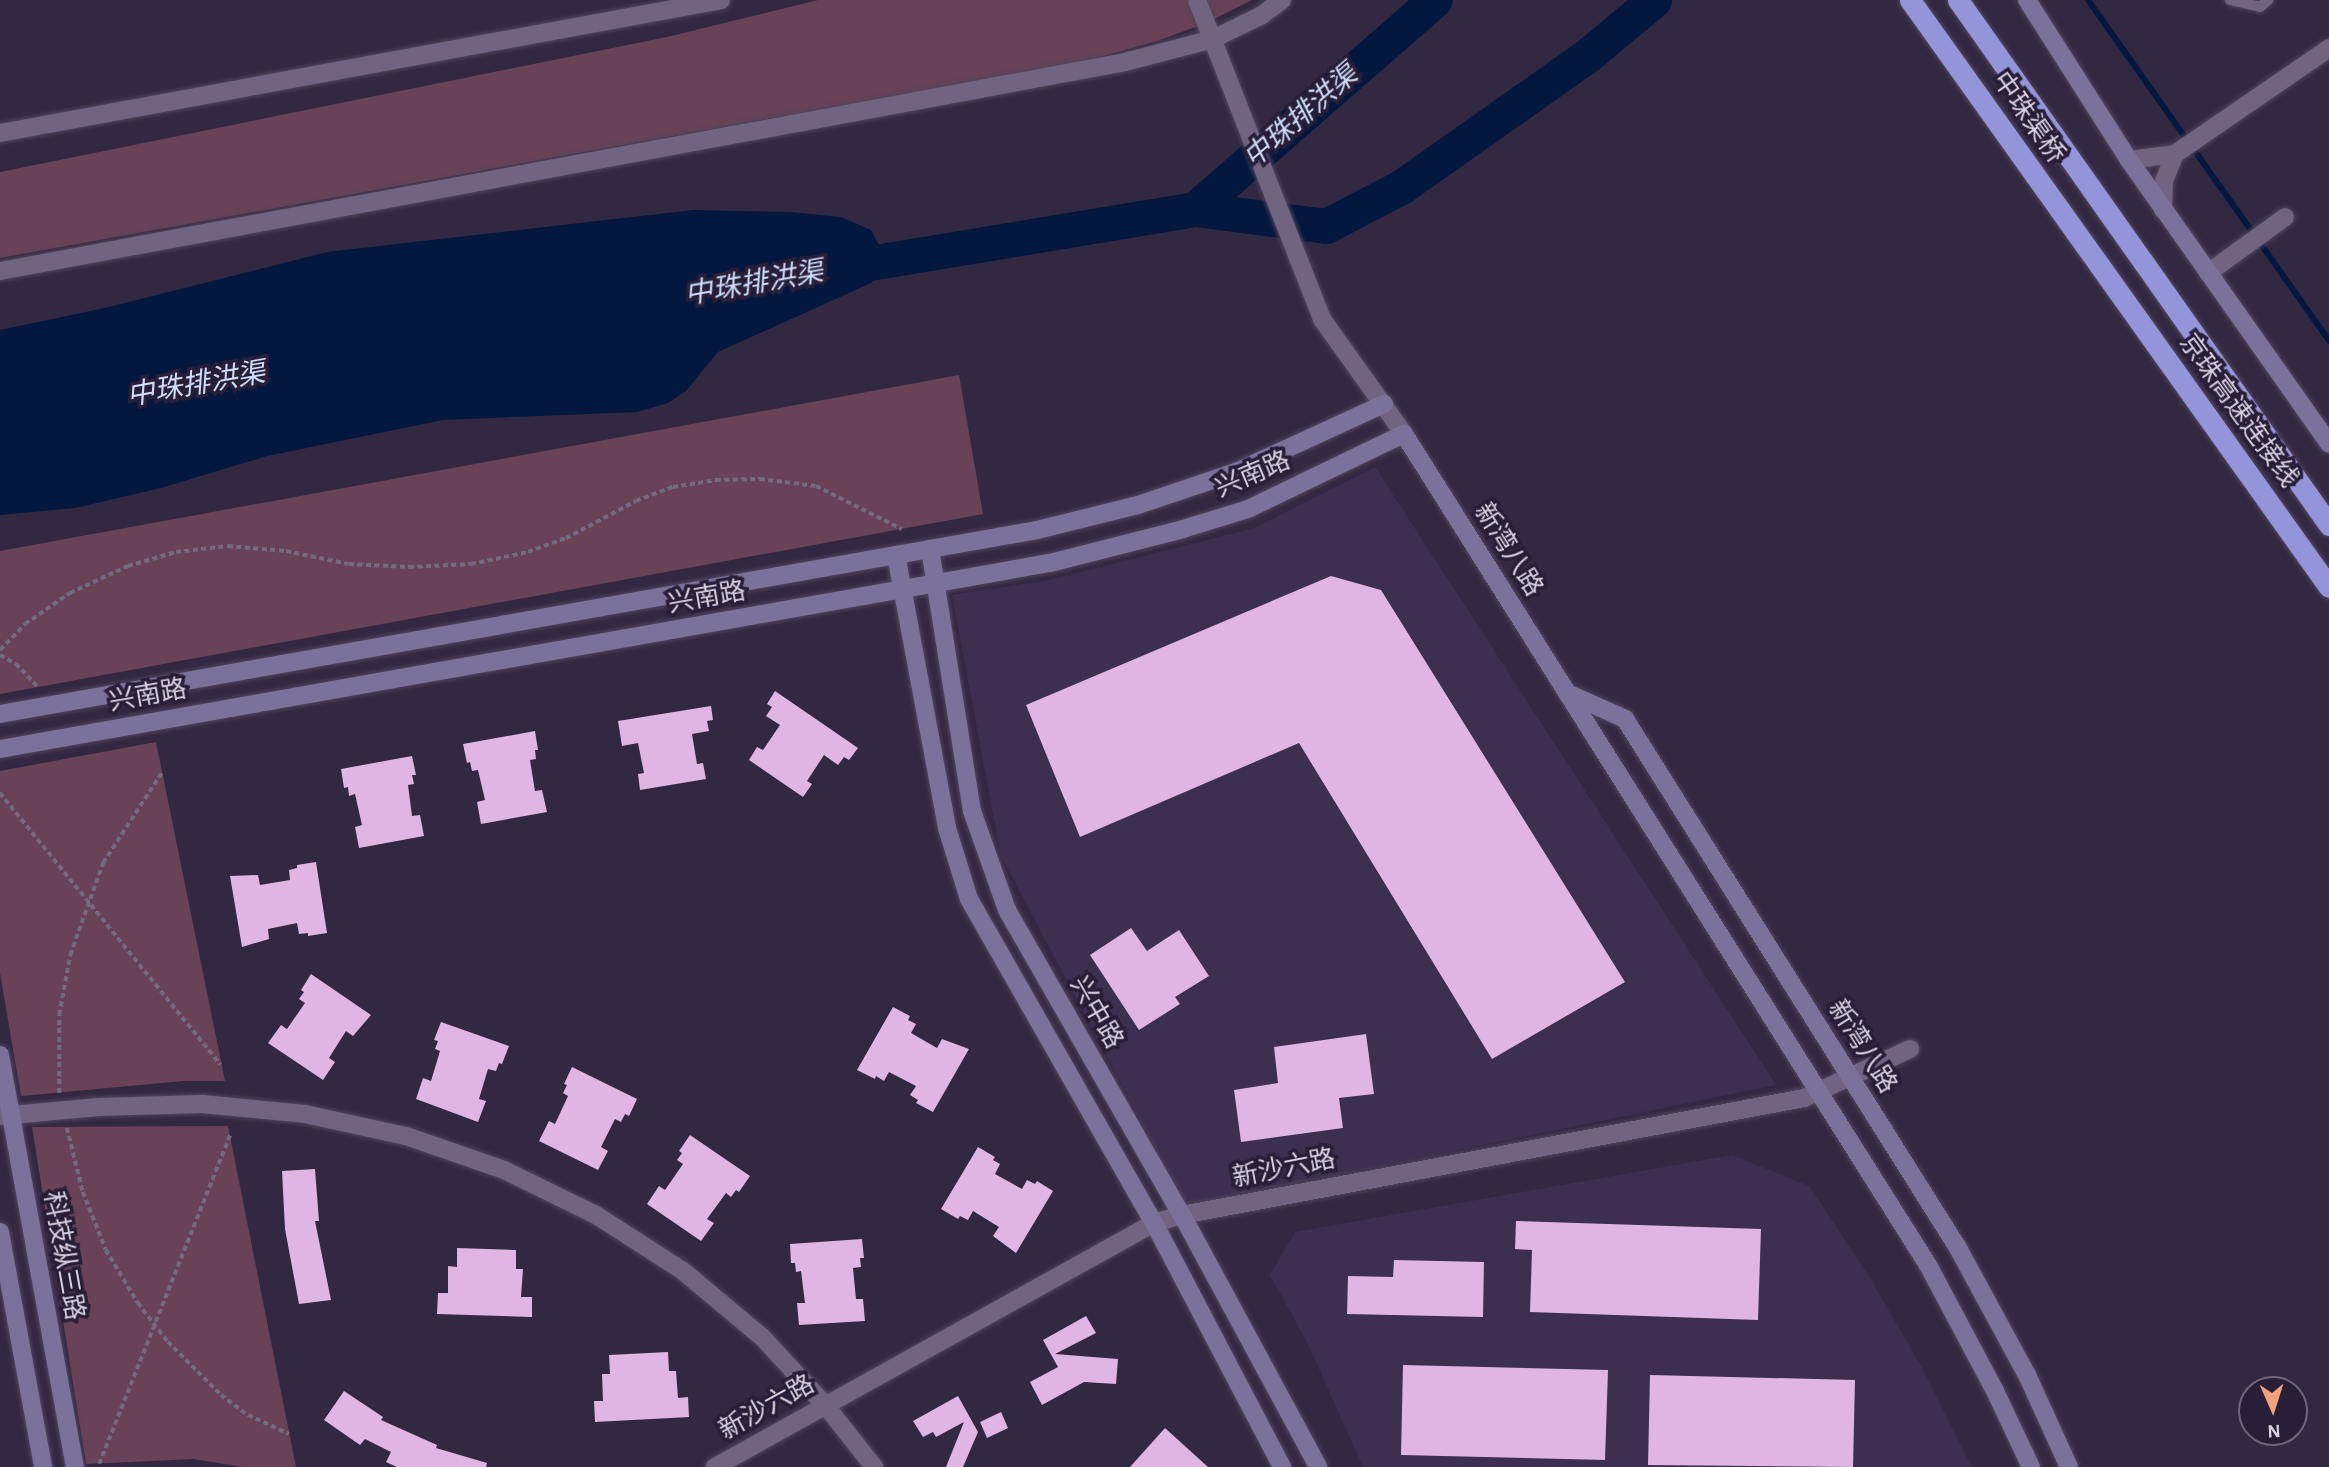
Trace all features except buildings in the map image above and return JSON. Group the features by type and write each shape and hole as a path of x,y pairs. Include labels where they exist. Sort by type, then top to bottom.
{"highway":[{"name":"中珠渠桥","path":"1910,0 2101,269"},
{"name":"中珠渠桥","path":"1958,0 2134,247"},
{"name":"京珠高速连接线","path":"2134,247 2329,525"},
{"name":"京珠高速连接线","path":"2101,269 2329,587"}],"street":[{"path":"0,133 721,0"},
{"path":"1197,0 1322,319 1404,435"},
{"path":"0,271 1112,65 1213,39 1262,15 1282,0"},
{"path":"2027,0 2163,210 2329,443"},
{"path":"2129,160 2175,154 2329,48"},
{"path":"2163,210 2164,181 2175,154"},
{"path":"2208,273 2285,216"},
{"name":"兴南路","path":"0,714 1049,527 1187,489 1236,472 1384,404"},
{"name":"兴南路","path":"0,749 1050,563 1235,513 1404,435"},
{"name":"新湾八路","path":"1404,435 1928,1265 1990,1380 2031,1467"},
{"name":"兴中路","path":"930,549 972,811 1007,910 1182,1215 1318,1467"},
{"name":"兴中路","path":"896,555 947,828 969,899 1154,1223 1282,1467"},
{"name":"新湾八路","path":"1567,693 1625,719 1988,1300 2027,1375 2069,1467"},
{"name":"新沙六路","path":"715,1467 1154,1223 1182,1215 1804,1098 1910,1049"},
{"name":"科技纵三路","path":"0,1055 5,1115 75,1467"},
{"path":"5,1115 202,1104 305,1114 406,1136 504,1170 596,1215 683,1271 762,1337 826,1406 874,1467"},
{"path":"0,1232 43,1467"}],"lane":[{"path":"2230,0 2259,7 2268,0"}],"path":[{"path":"38,687 16,664 0,653 25,624 70,593 128,566 176,552 228,546 286,551 349,564 409,567 471,564 528,552 566,538 636,501 673,487 738,479 816,486 902,529"},
{"path":"162,772 117,837 89,900 70,955 59,1015 59,1092 83,1192 106,1250 154,1325 221,1395 248,1415 289,1434"},
{"path":"0,793 221,1065"},
{"path":"99,1464 230,1135"}],"shaded area":[{"path":"818,0 1252,0 1206,23 1160,40 1086,61 0,258 0,172 667,37"},
{"path":"959,375 983,514 0,694 0,551"},
{"path":"1375,467 1776,1085 1186,1206 1001,856 952,595 1049,580 1255,528"},
{"path":"156,742 225,1081 183,1081 21,1096 0,973 0,771"},
{"path":"228,1126 296,1467 243,1467 194,1459 86,1464 32,1127"},
{"path":"1732,1155 1809,1186 1870,1278 1925,1373 1972,1467 1363,1467 1308,1344 1270,1275 1295,1232"}],"water":[{"path":"693,210 791,212 841,217 871,230 887,260 871,283 718,352 686,391 668,403 637,412 443,420 267,456 161,488 75,508 0,515 0,330 105,308 327,252"}],"waterway":[{"name":"中珠排洪渠","path":"839,268 1195,209 1435,0"},
{"path":"1195,209 1326,226 1401,187 1588,55 1654,0"},
{"path":"2088,0 2329,341"}]}
